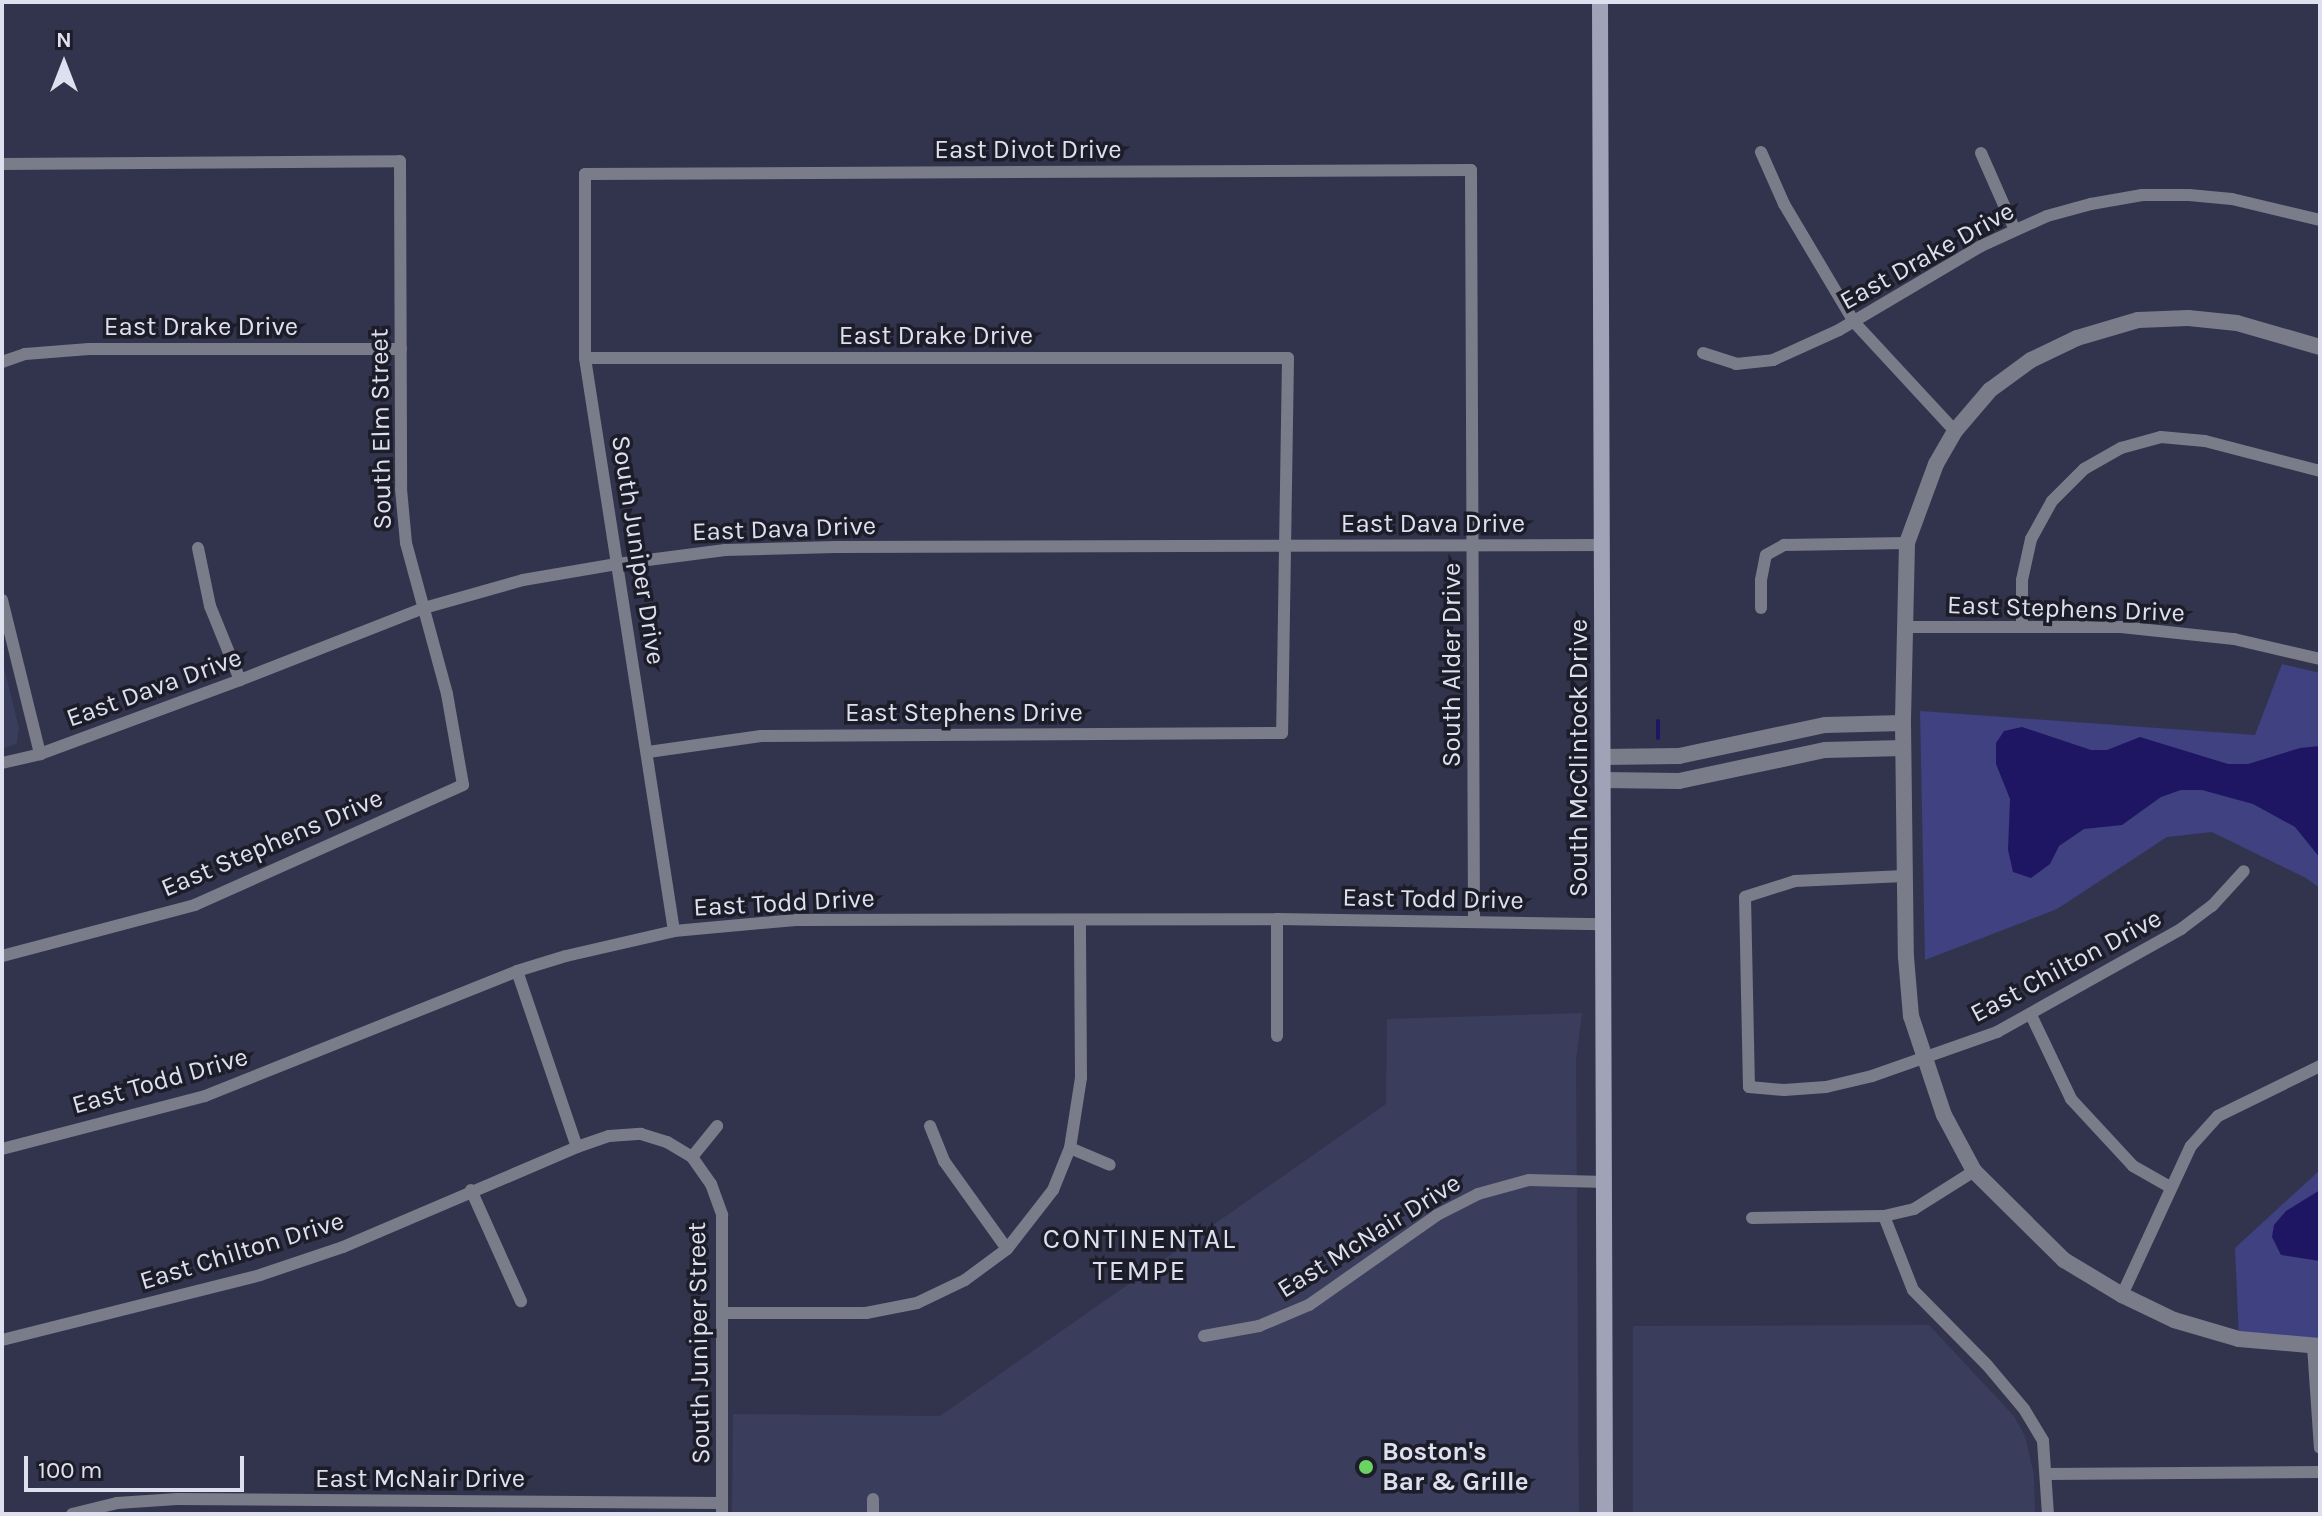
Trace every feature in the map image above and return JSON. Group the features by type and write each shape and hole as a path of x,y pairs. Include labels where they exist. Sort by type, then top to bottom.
{"main road":[{"name":"South McClintock Drive","path":"1600,5 1605,1514"}],"street":[{"path":"1761,152 1784,204 1854,322 1955,431"},
{"path":"1981,153 2015,230"},
{"name":"South Elm Street","path":"2,164 400,161 401,489 406,543 447,694 463,785"},
{"name":"East Divot Drive","path":"585,174 1471,170"},
{"name":"South Alder Drive","path":"1471,170 1474,920"},
{"name":"South Juniper Drive","path":"585,174 585,358 674,931"},
{"name":"East Drake Drive","path":"1703,353 1736,364 1773,360 1854,322 2015,230 2047,216 2091,204 2142,195 2232,199 2320,220"},
{"path":"2320,347 2237,323 2188,318 2138,320 2077,338 2031,360 1990,390 1955,431 1921,497 1907,543 1903,723 1904,876 1911,1016 1944,1115 1974,1171 2064,1260 2122,1295 2174,1320 2239,1339 2316,1346 2320,1448"},
{"name":"East Drake Drive","path":"2,362 25,354 89,349 401,349"},
{"name":"East Drake Drive","path":"585,358 1288,358 1287,547"},
{"path":"2022,627 2022,580 2031,539 2052,501 2084,469 2121,448 2161,437 2205,441 2320,471"},
{"path":"1761,608 1761,580 1766,555 1784,545 1907,543"},
{"name":"East Dava Drive","path":"2,763 40,754 424,608 523,580 617,564 725,550 835,547 1602,545"},
{"name":"East Stephens Drive","path":"648,752 761,736 1282,733 1287,547"},
{"path":"198,548 210,606 240,680"},
{"path":"2,600 40,754"},
{"name":"East Stephens Drive","path":"1904,627 2121,627 2283,648 2320,659"},
{"path":"1603,757 1679,756 1825,725 1903,723"},
{"path":"1603,780 1679,781 1825,750 1903,748"},
{"name":"East Stephens Drive","path":"2,956 195,905 463,785"},
{"name":"East Chilton Drive","path":"1904,876 1795,881 1745,897 1749,1087 1784,1090 1826,1087 1997,1032 2181,929 2212,906 2244,871"},
{"path":"1277,919 1277,1036"},
{"name":"East Todd Drive","path":"2,1149 205,1096 517,971 566,956 674,931 796,920 1277,919 1604,924"},
{"path":"723,1313 866,1313 917,1303 965,1280 1007,1249 1053,1190 1070,1148 1081,1078 1080,921"},
{"path":"517,971 577,1147 609,1136 641,1134 667,1142 692,1157 717,1126"},
{"path":"2031,1015 2071,1099 2133,1166 2170,1187"},
{"path":"2122,1295 2191,1146 2218,1116 2320,1066"},
{"path":"930,1126 944,1161 1007,1249"},
{"name":"East Chilton Drive","path":"2,1340 260,1275 343,1247 577,1147"},
{"path":"1070,1148 1110,1165"},
{"name":"South Juniper Street","path":"692,1157 711,1184 722,1215 722,1508"},
{"path":"1752,1218 1884,1216 1914,1209 1974,1171"},
{"name":"East McNair Drive","path":"1204,1336 1259,1326 1309,1305 1437,1215 1478,1194 1529,1180 1605,1182"},
{"path":"471,1190 521,1301"},
{"path":"1884,1216 1913,1290 1987,1365 2024,1409 2043,1441 2048,1514"},
{"path":"2047,1474 2320,1472"},
{"name":"East McNair Drive","path":"72,1514 117,1503 177,1499 722,1508"},
{"path":"873,1499 873,1514"}],"shaded area":[{"path":"2,660 19,728 17,743 2,749"},
{"path":"2282,664 2320,673 2320,888 2306,878 2212,832 2167,837 2057,909 1925,960 1920,711 2255,735"},
{"path":"2022,727 2091,750 2107,750 2140,737 2228,764 2248,764 2300,748 2320,746 2320,858 2295,827 2253,804 2202,790 2181,790 2161,797 2122,825 2084,829 2059,846 2050,864 2031,878 2013,872 2008,850 2010,799 1996,764 1996,743 2004,731"},
{"path":"1582,1013 1576,1059 1579,1514 732,1514 733,1414 940,1416 1386,1104 1387,1019"},
{"path":"2320,1170 2320,1346 2239,1339 2235,1248"},
{"path":"2320,1190 2320,1261 2281,1255 2272,1237 2274,1225 2286,1211"},
{"path":"1929,1325 2014,1416 2025,1436 2034,1475 2035,1514 1633,1514 1633,1326"}],"waterway":[{"path":"1658,721 1658,738"}],"place":[{"name":"Boston's Bar & Grille","path":"1366,1467"}],"district":[{"name":"CONTINENTAL TEMPE","path":"1140,1255"}]}
